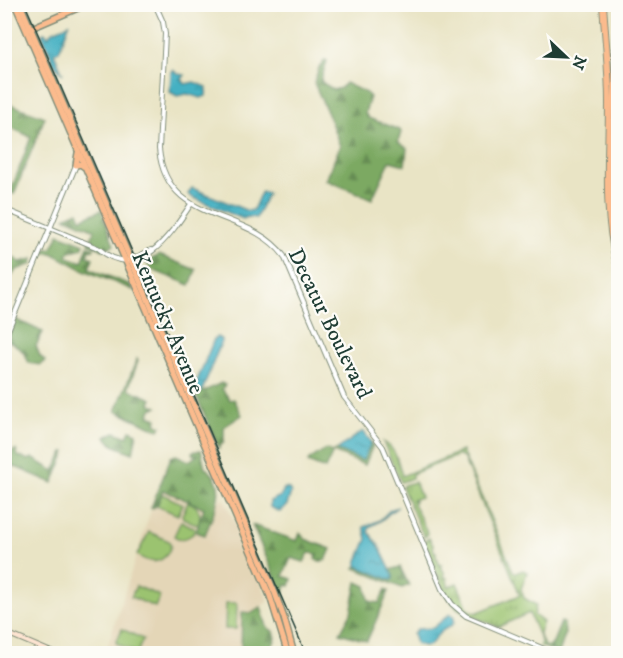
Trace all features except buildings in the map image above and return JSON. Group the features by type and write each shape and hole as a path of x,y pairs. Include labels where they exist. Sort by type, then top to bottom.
{"highway":[{"path":"606,4 608,203 618,267"},
{"path":"615,4 613,191 618,244"}],"main road":[{"name":"Kentucky Avenue","path":"15,4 29,29 273,603 288,654"},
{"name":"Kentucky Avenue","path":"20,4 78,152 284,616 294,654"},
{"path":"29,29 80,4"},
{"path":"29,29 87,4"},
{"path":"78,152 76,165 81,164 85,168"},
{"path":"284,616 288,619 292,617"},
{"path":"4,632 56,654"}],"street":[{"name":"Decatur Boulevard","path":"155,4 165,34 160,158 171,184 191,204 262,236 273,243 284,256 344,397 383,447 441,586 451,603 466,616 556,654"},
{"path":"4,340 76,165"},
{"path":"4,209 98,249 114,260 127,261 153,249 169,237 191,204"}],"shaded area":[{"path":"158,488 205,508 224,498 269,601 250,614 242,613 240,653 105,654"}],"green space":[{"path":"325,60 327,61 322,82 333,90 341,88 345,83 366,93 370,97 365,113 368,118 400,130 398,142 407,148 405,165 390,161 372,199 326,180 340,146 314,83 319,68"},
{"path":"4,102 45,117 14,194 10,193 31,137 5,125"},
{"path":"101,210 114,245 103,250 89,243 95,230 65,217 78,211 81,219"},
{"path":"59,234 84,244 82,248 71,251 68,257 82,262 88,246 94,248 89,249 87,256 93,258 89,268 132,286 133,290 84,270 52,253 42,253 43,250 52,248"},
{"path":"5,251 20,262 33,259 32,264 16,270 11,277 5,275"},
{"path":"159,255 196,270 190,285 152,270 146,262"},
{"path":"15,319 43,332 36,346 45,361 40,365 29,363 21,349 7,340"},
{"path":"137,359 128,389 152,399 150,403 157,407 151,409 149,415 157,419 156,423 161,426 159,430 116,411"},
{"path":"221,383 225,385 222,389 230,400 234,399 242,415 224,427 224,441 219,448 196,395"},
{"path":"130,430 137,433 133,453 113,445 106,437 115,432 127,437"},
{"path":"371,442 373,445 365,465 333,452 325,469 308,462 326,449 332,452 338,449 363,460"},
{"path":"383,442 394,452 402,476 462,451 513,571 527,572 521,589 524,598 536,605 534,615 543,622 539,633 544,646 551,645 550,650 540,646 541,641 529,613 498,627 457,608 445,593 424,541 429,538 439,565 447,578 448,587 457,583 468,609 476,613 520,595 463,457 459,455 412,474 412,478 401,482"},
{"path":"16,450 18,456 29,460 32,458 54,471 66,452 53,483 8,464 12,462 12,451"},
{"path":"201,450 205,468 213,474 219,490 215,509 205,535 196,532 204,508 163,490 155,507 151,508 171,457 176,455 189,461 199,454 193,455 192,452"},
{"path":"415,482 421,497 412,500 415,501 413,503 428,534 424,537 402,487"},
{"path":"162,494 183,504 178,515 157,506"},
{"path":"188,502 195,505 199,511 198,525 183,518 182,515"},
{"path":"181,521 195,528 193,534 181,539 174,536"},
{"path":"252,525 297,541 300,533 305,539 331,549 326,560 319,562 315,559 318,554 309,553 304,562 291,558 283,576 292,579 290,586 286,585 283,595"},
{"path":"149,532 169,541 171,546 165,556 157,561 148,561 137,555"},
{"path":"357,566 391,580 393,577 390,570 400,567 409,585 402,588 355,568"},
{"path":"357,582 366,586 369,601 379,603 386,589 389,591 367,641 340,633 351,613"},
{"path":"136,586 160,596 155,607 131,597"},
{"path":"226,603 237,603 236,629 225,629"},
{"path":"261,607 267,627 274,632 276,638 269,653 241,653 242,612 252,613"},
{"path":"561,622 564,623 565,635 559,653 550,650"},
{"path":"122,629 143,639 137,653 116,643"}],"water":[{"path":"70,22 59,51 54,53 63,74 54,64 42,34 45,32 48,37"},
{"path":"173,70 185,75 182,79 185,84 194,82 207,87 206,96 201,98 187,94 177,96 170,92"},
{"path":"192,188 248,211 253,210 261,192 268,193 256,218 243,219 192,197 188,194"},
{"path":"217,337 222,340 202,391 198,394 195,386 214,339"},
{"path":"363,431 371,442 363,460 339,451 338,449"},
{"path":"284,488 291,492 287,505 280,512 270,507 270,501 281,496"},
{"path":"398,507 379,522 371,526 368,531 379,546 393,575 391,580 357,566 357,563 367,539 364,527 380,520 390,510"},
{"path":"450,614 454,616 454,623 437,635 432,644 427,646 416,644 413,634 417,629 433,628"}],"railway":[{"path":"25,4 306,654"}]}
